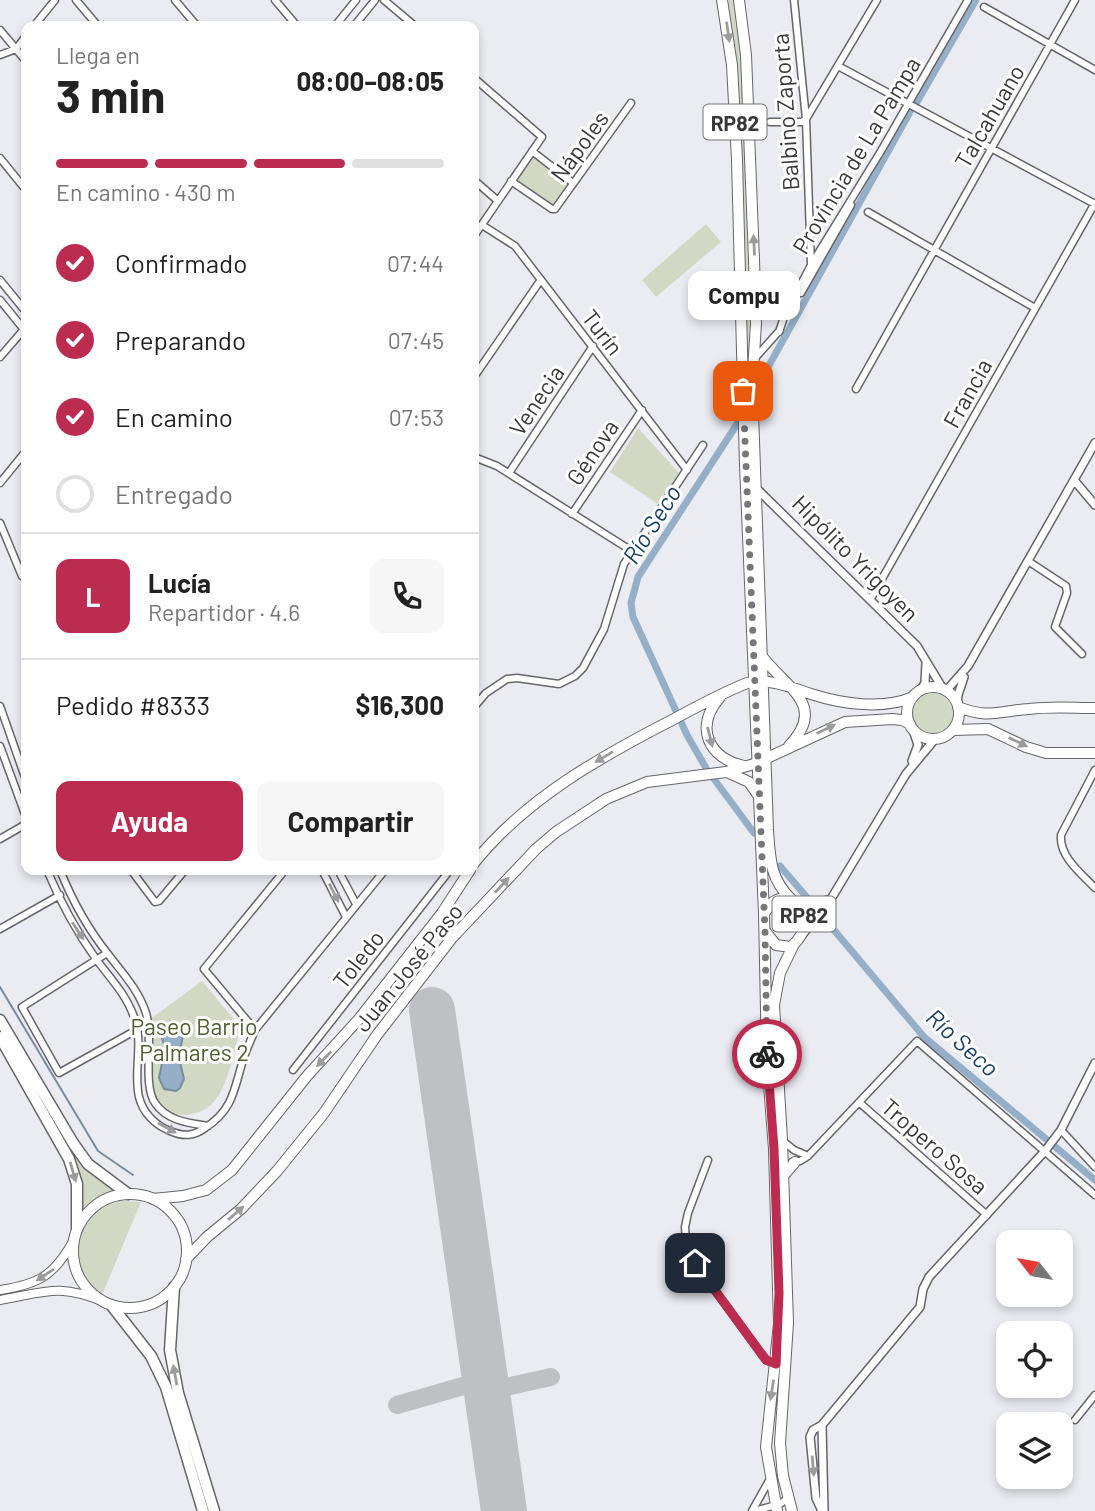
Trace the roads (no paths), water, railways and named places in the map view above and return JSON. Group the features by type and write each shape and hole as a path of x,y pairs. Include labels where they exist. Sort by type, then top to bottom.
{"highway":[{"path":"0,1020 88,1164 128,1194"},
{"path":"0,1037 69,1159 77,1184 76,1234"},
{"path":"174,1287 170,1350 178,1393 214,1511"},
{"path":"108,1304 140,1339 166,1387 203,1511"}],"main road":[{"name":"RP82","path":"722,0 732,65 749,390"},
{"path":"739,0 746,55 756,324 746,413"},
{"path":"737,160 750,159"},
{"name":"RP82","path":"746,413 755,487 761,656 757,681"},
{"name":"RP82","path":"746,413 761,761 771,866 782,890 796,903 806,923 803,934 794,944 780,973 774,1005 782,1140 788,1347 780,1443 783,1476 792,1511"},
{"path":"761,656 776,675 801,697 806,715 800,732 787,749"},
{"path":"479,858 522,815 608,754 724,693 757,681 788,685 820,697 892,705 929,688 944,690 958,706 978,714 990,715 1028,709 1095,708"},
{"path":"724,693 708,717 708,736 713,749 720,757 745,766"},
{"path":"917,694 908,710 911,727 920,736 935,739 944,737 953,730 958,722 958,706"},
{"name":"Juan José Paso","path":"186,1259 207,1237 241,1209 277,1171 324,1113 377,1035 452,938 536,849 583,813 628,789 661,779 726,772 761,761 845,722 892,719 902,720 911,727"},
{"path":"953,730 988,729 1046,753 1095,753"},
{"name":"RP82","path":"761,761 758,795 765,931 767,1059 774,1149 779,1293 776,1364 766,1436 766,1457 776,1508"},
{"path":"726,772 749,782 758,795"},
{"name":"Juan José Paso","path":"153,1199 206,1190 232,1170 307,1076 342,1040 442,913 467,875"},
{"name":"RP82","path":"764,914 776,899 796,903"},
{"name":"RP82","path":"765,931 776,945 785,948 794,944"},
{"path":"783,1175 795,1162"},
{"path":"0,1290 32,1284 49,1274 65,1256 86,1215 97,1204 112,1197 128,1194 153,1199 170,1211 182,1228 187,1249 182,1274 174,1287 146,1306 129,1308 108,1304 78,1292 60,1289 0,1300"},
{"path":"76,1234 74,1261 78,1275 88,1290 108,1304"}],"street":[{"path":"38,21 55,0"},
{"path":"76,0 94,21"},
{"path":"175,0 193,21"},
{"path":"275,0 293,21"},
{"path":"339,21 356,0"},
{"path":"358,21 375,0"},
{"path":"384,0 409,21"},
{"name":"Balbino Zaporta","path":"794,0 806,119 811,265"},
{"path":"770,122 802,122 806,119 877,0"},
{"name":"Provincia de La Pampa","path":"779,331 811,265 912,105 968,0"},
{"name":"Talcahuano","path":"856,389 1075,0"},
{"path":"984,7 1095,70"},
{"path":"0,30 21,55"},
{"path":"0,55 16,49 21,42"},
{"path":"838,66 1095,204"},
{"path":"479,82 542,137 479,229"},
{"name":"Nápoles","path":"511,181 555,209 631,103"},
{"path":"532,151 573,183"},
{"path":"752,362 779,331 881,151"},
{"path":"0,158 21,184"},
{"path":"479,184 498,201"},
{"name":"Francia","path":"870,600 1095,204"},
{"path":"868,212 1035,308"},
{"name":"Turín","path":"482,225 515,246 687,470"},
{"path":"0,280 21,306"},
{"path":"479,370 540,281"},
{"path":"0,300 21,324"},
{"path":"0,358 21,334"},
{"name":"Venecia","path":"509,472 593,346"},
{"name":"Génova","path":"572,514 642,410"},
{"path":"958,706 959,688 968,666 1095,443"},
{"path":"479,701 507,679 559,684 575,676 583,668 604,629 617,584 632,551 704,445"},
{"path":"0,483 21,457"},
{"path":"479,459 509,472 632,551"},
{"path":"1074,480 1095,505"},
{"name":"Hipólito Yrigoyen","path":"755,487 917,646 944,690"},
{"path":"0,523 21,567"},
{"path":"1028,561 1066,586 1067,593 1055,627 1082,654"},
{"path":"917,694 926,677 926,658"},
{"path":"944,690 968,666"},
{"path":"0,706 21,764"},
{"path":"906,774 918,745 911,727"},
{"path":"796,903 811,907 830,898 906,774 935,739"},
{"path":"15,744 0,749 21,804"},
{"path":"1095,770 1061,835 1060,843 1065,855 1095,888"},
{"path":"0,839 21,827"},
{"path":"49,875 74,925 124,995 135,1019 138,1087 143,1108 148,1116 163,1127 178,1134 190,1135 222,1116 232,1098 243,1058 255,1030 381,875"},
{"path":"62,875 68,891 107,953 134,986 149,1023 149,1085 154,1103 174,1119 208,1126"},
{"path":"135,875 155,902 159,901 181,875"},
{"path":"255,1030 204,969 281,875"},
{"path":"325,875 346,917"},
{"path":"341,875 356,904"},
{"name":"Toledo","path":"293,1070 446,875"},
{"path":"0,929 68,891"},
{"path":"803,934 831,899 834,891"},
{"path":"107,953 22,1007 59,1073 149,1023"},
{"path":"774,1149 782,1159 795,1162 808,1156 917,1041 1095,1195"},
{"path":"823,1511 816,1498 810,1437 813,1430 822,1425 920,1307 923,1289 929,1277 1045,1151 1061,1130 1095,1064"},
{"name":"Tropero Sosa","path":"860,1103 987,1215"},
{"path":"1061,1130 1095,1167"},
{"path":"782,1140 794,1150 808,1156"},
{"path":"708,1160 695,1191 685,1227 690,1255 766,1360 776,1364"},
{"path":"1075,1420 1095,1395"},
{"path":"753,1511 770,1479"},
{"path":"753,1511 776,1508 788,1498"}],"water":[{"path":"170,1021 178,1024 183,1034 179,1058 184,1079 176,1091 164,1089 159,1078 165,1048 161,1035"}],"waterway":[{"name":"Río Seco","path":"917,102 976,0"},
{"name":"Río Seco","path":"757,387 910,112"},
{"name":"Río Seco","path":"706,768 687,735 633,617 631,603 638,577 739,421"},
{"name":"Río Seco","path":"714,779 754,833"},
{"name":"Río Seco","path":"780,866 811,902"},
{"name":"Río Seco","path":"823,917 924,1037 1095,1180"},
{"path":"0,987 98,1151 133,1175"}],"place":[{"name":"Compu","path":"743,391"}],"park label":[{"name":"Paseo Barrio Palmares 2","path":"194,1039"}]}
